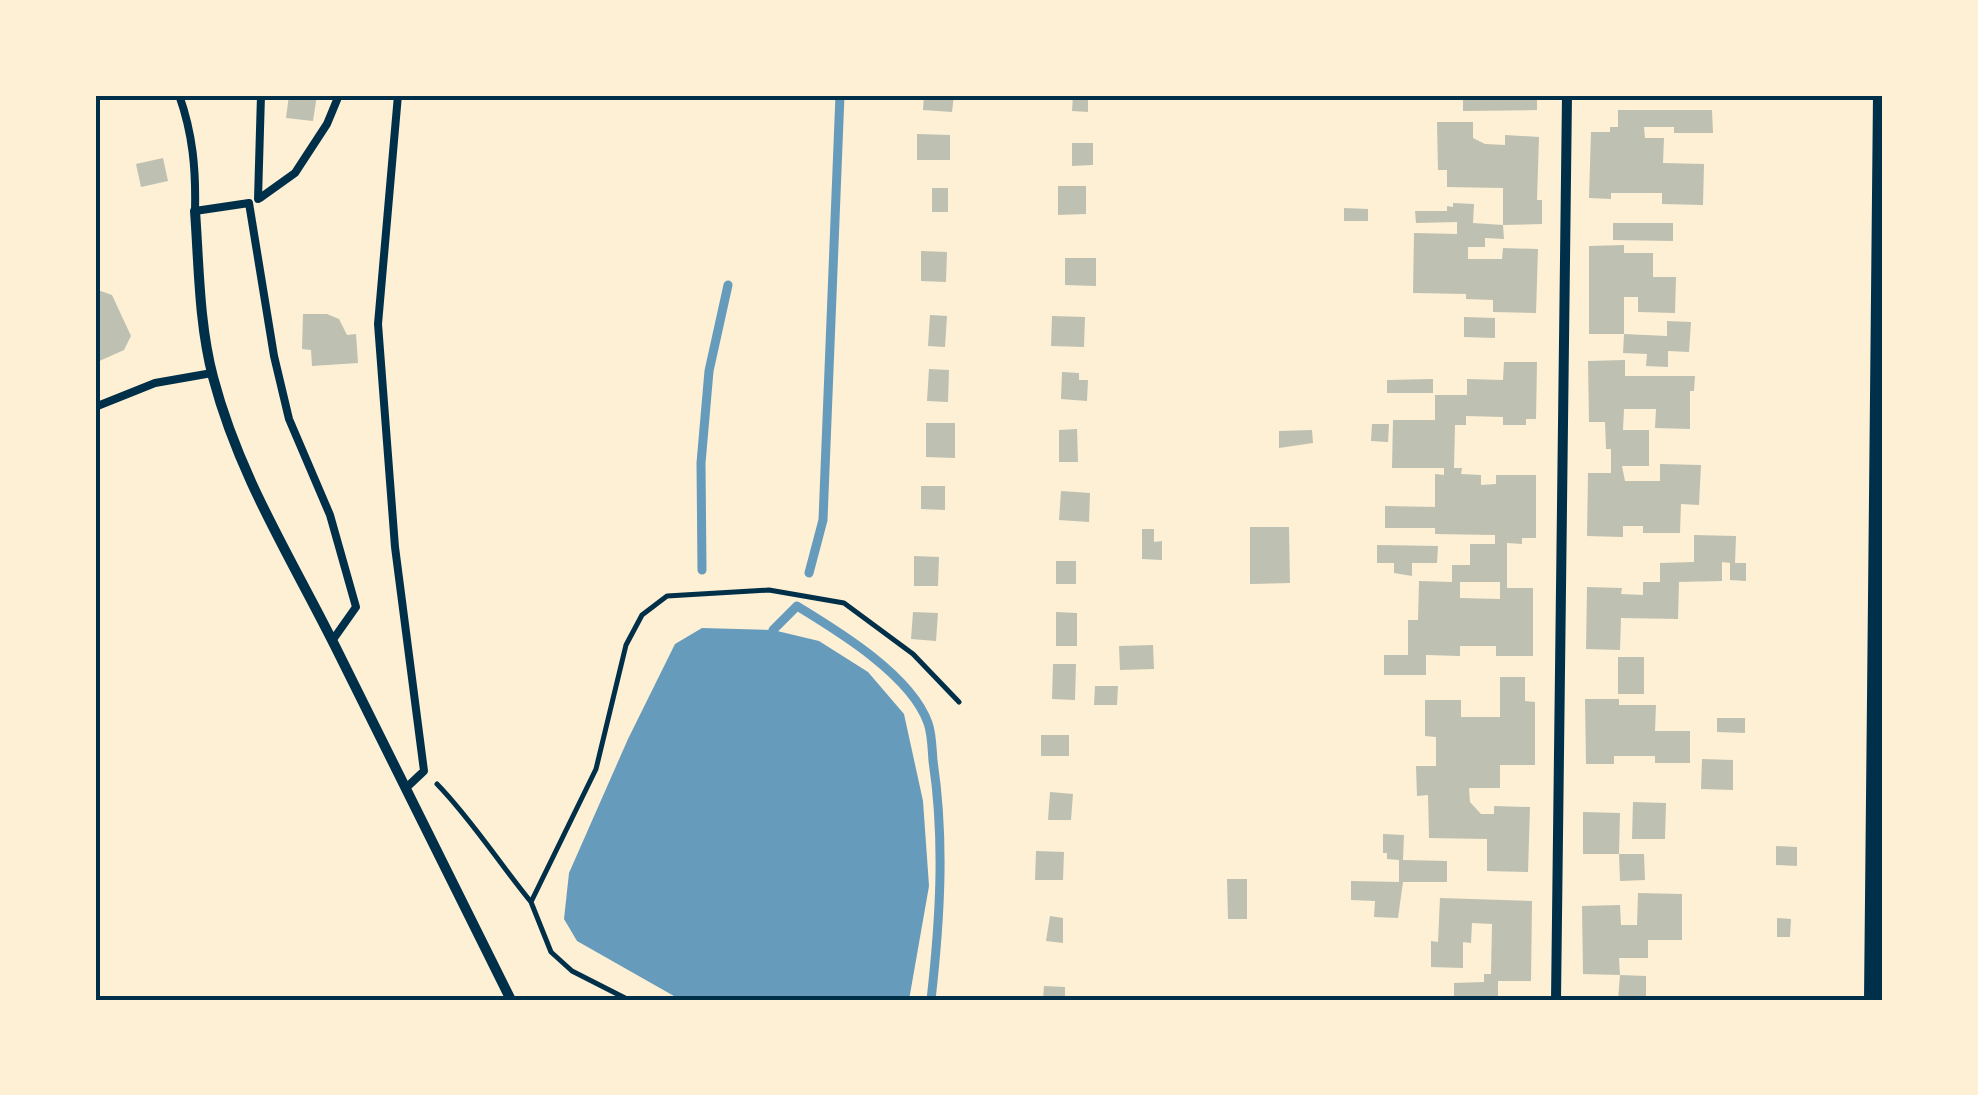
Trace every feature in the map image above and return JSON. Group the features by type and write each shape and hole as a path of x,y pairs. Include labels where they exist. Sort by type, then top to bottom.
{"street":[{"path":"1556,1000 1567,95"},
{"path":"1873,1000 1882,95"},
{"path":"195,211 212,374 229,430 276,540 332,641 511,1000"}],"lane":[{"path":"179,95 191,128 195,211 250,203 296,172 327,124 339,95"},
{"path":"260,198 262,95"},
{"path":"398,95 378,324 395,547 424,771 406,788"},
{"path":"250,203 274,356 289,419 330,515 356,607 332,641"},
{"path":"95,407 155,384 212,374"}],"path":[{"path":"531,902 596,769 626,645 642,614 667,596 769,590 844,603 913,654 959,702"},
{"path":"424,771 460,808 531,902 551,952 572,971 629,1000"}],"water":[{"path":"702,628 773,630 819,641 868,672 904,714 923,801 929,886 909,1000 681,1000 577,941 564,919 569,873 628,739 675,644"}],"building":[{"path":"289,95 317,95 313,121 286,118"},
{"path":"924,95 954,95 952,112 923,110"},
{"path":"1073,95 1088,95 1088,112 1072,111"},
{"path":"1463,95 1537,95 1537,110 1463,111"},
{"path":"1618,110 1712,110 1713,133 1674,133 1674,127 1644,127 1645,138 1664,138 1663,163 1704,164 1703,205 1662,204 1662,193 1611,193 1611,199 1589,198 1591,132 1610,132 1610,127 1618,127"},
{"path":"1437,122 1473,122 1473,138 1485,144 1505,145 1505,135 1539,137 1537,200 1542,200 1542,224 1503,225 1503,188 1447,187 1447,170 1438,170"},
{"path":"917,134 950,135 950,160 917,160"},
{"path":"1072,143 1093,143 1093,165 1072,166"},
{"path":"163,158 168,181 141,187 136,164"},
{"path":"1058,186 1086,186 1086,214 1058,215"},
{"path":"932,188 948,188 948,212 932,212"},
{"path":"1453,203 1474,204 1473,223 1503,225 1504,239 1485,238 1485,247 1468,247 1468,259 1502,259 1503,248 1538,249 1536,313 1493,312 1493,300 1466,299 1466,294 1413,293 1414,233 1457,234 1457,222 1416,223 1415,211 1447,211"},
{"path":"1344,208 1368,209 1368,221 1344,221"},
{"path":"1613,223 1673,223 1673,241 1613,240"},
{"path":"1624,245 1624,253 1653,253 1653,277 1676,277 1675,313 1638,312 1638,297 1624,297 1624,334 1589,334 1589,246"},
{"path":"921,251 947,252 946,282 921,281"},
{"path":"1065,258 1096,258 1096,286 1065,285"},
{"path":"95,289 112,295 131,336 124,350 95,363"},
{"path":"303,314 327,314 339,319 347,335 356,334 358,363 312,366 311,350 302,349"},
{"path":"930,315 947,316 945,347 928,346"},
{"path":"1052,316 1085,317 1084,347 1051,346"},
{"path":"1464,317 1495,318 1495,338 1464,337"},
{"path":"1667,321 1691,322 1689,352 1668,351 1668,367 1646,366 1647,354 1623,353 1624,334 1667,336"},
{"path":"1625,360 1625,376 1695,376 1694,391 1690,391 1690,429 1655,428 1656,409 1624,409 1623,430 1649,430 1649,466 1622,466 1625,481 1660,481 1660,464 1701,465 1699,505 1681,504 1680,533 1643,533 1643,526 1623,526 1623,537 1587,536 1588,473 1611,473 1605,422 1589,422 1588,361"},
{"path":"1504,362 1537,362 1536,419 1526,419 1526,425 1503,425 1503,417 1466,416 1466,425 1455,425 1454,468 1462,468 1461,474 1481,475 1481,485 1496,484 1496,475 1536,475 1536,538 1522,538 1522,544 1507,543 1507,588 1533,588 1533,656 1496,656 1496,646 1460,646 1460,656 1426,655 1426,675 1384,675 1384,655 1408,655 1408,620 1418,620 1419,581 1452,582 1452,565 1470,565 1470,544 1495,544 1495,535 1435,534 1435,528 1385,528 1385,506 1435,507 1435,474 1444,475 1444,468 1392,468 1393,420 1435,420 1435,395 1467,395 1467,379 1503,380","holes":["1460,582 1500,582 1500,599 1460,598"]},
{"path":"929,369 949,370 948,402 927,401"},
{"path":"1062,372 1079,373 1079,380 1088,380 1087,401 1061,399"},
{"path":"1433,379 1433,393 1387,393 1387,380"},
{"path":"926,423 955,423 955,458 926,457"},
{"path":"1372,424 1389,424 1388,442 1371,441"},
{"path":"1077,429 1078,462 1059,462 1059,430"},
{"path":"1312,430 1313,443 1279,448 1279,431"},
{"path":"921,486 945,486 945,510 921,509"},
{"path":"1061,491 1090,493 1089,522 1059,520"},
{"path":"1250,527 1289,527 1290,583 1250,584"},
{"path":"1142,529 1154,529 1154,542 1162,541 1162,560 1142,559"},
{"path":"1694,535 1736,536 1735,563 1746,563 1746,581 1730,580 1730,563 1722,562 1722,581 1679,582 1678,619 1621,618 1620,650 1586,649 1587,587 1622,588 1621,594 1643,595 1643,582 1660,582 1660,563 1694,562"},
{"path":"1377,545 1438,546 1437,563 1412,563 1412,576 1394,573 1394,563 1377,563"},
{"path":"914,556 939,557 938,586 914,586"},
{"path":"1056,561 1076,561 1076,584 1056,584"},
{"path":"913,612 938,613 936,641 911,639"},
{"path":"1056,612 1077,613 1077,646 1056,646"},
{"path":"1153,645 1154,669 1120,670 1119,646"},
{"path":"1618,657 1644,657 1644,694 1618,694"},
{"path":"1053,664 1076,664 1075,700 1052,699"},
{"path":"1500,677 1525,677 1525,701 1535,702 1535,765 1500,765 1500,788 1469,788 1470,802 1481,814 1494,814 1494,806 1530,807 1528,872 1487,871 1487,839 1429,838 1428,795 1417,796 1416,766 1436,766 1436,737 1425,736 1425,700 1461,700 1461,717 1500,717"},
{"path":"1095,686 1118,686 1117,705 1094,705"},
{"path":"1585,699 1619,699 1619,705 1656,705 1655,731 1690,731 1690,763 1655,763 1655,756 1614,756 1614,764 1586,764"},
{"path":"1717,718 1745,718 1745,733 1717,732"},
{"path":"1041,735 1069,735 1069,756 1041,756"},
{"path":"1702,759 1733,760 1733,790 1701,789"},
{"path":"1050,792 1073,794 1071,820 1048,820"},
{"path":"1633,802 1666,803 1665,839 1632,839"},
{"path":"1583,812 1620,813 1619,854 1583,854"},
{"path":"1383,834 1404,835 1403,860 1447,861 1447,882 1403,882 1398,918 1374,917 1375,901 1351,900 1351,881 1399,882 1399,860 1387,859 1387,853 1383,853"},
{"path":"1776,846 1797,847 1797,866 1776,865"},
{"path":"1036,851 1064,852 1063,880 1035,880"},
{"path":"1619,854 1644,854 1645,880 1620,881"},
{"path":"1227,879 1247,879 1247,919 1228,919"},
{"path":"1638,893 1682,894 1682,940 1648,940 1648,958 1619,958 1620,975 1583,974 1582,906 1620,905 1621,925 1637,925"},
{"path":"1440,898 1532,901 1531,981 1498,981 1498,1000 1454,1000 1454,983 1484,982 1484,974 1491,974 1492,924 1472,923 1471,943 1463,942 1463,968 1431,967 1431,941 1438,942"},
{"path":"1050,916 1063,918 1063,943 1046,941"},
{"path":"1777,918 1791,919 1790,937 1777,937"},
{"path":"1620,975 1646,976 1646,1000 1618,1000"},
{"path":"1044,986 1065,987 1065,1000 1043,1000"}],"waterway":[{"path":"809,573 823,520 840,95"},
{"path":"702,570 701,463 709,371 728,285"},
{"path":"773,630 797,606 890,671 919,705 928,723 940,851 931,1000"}]}
